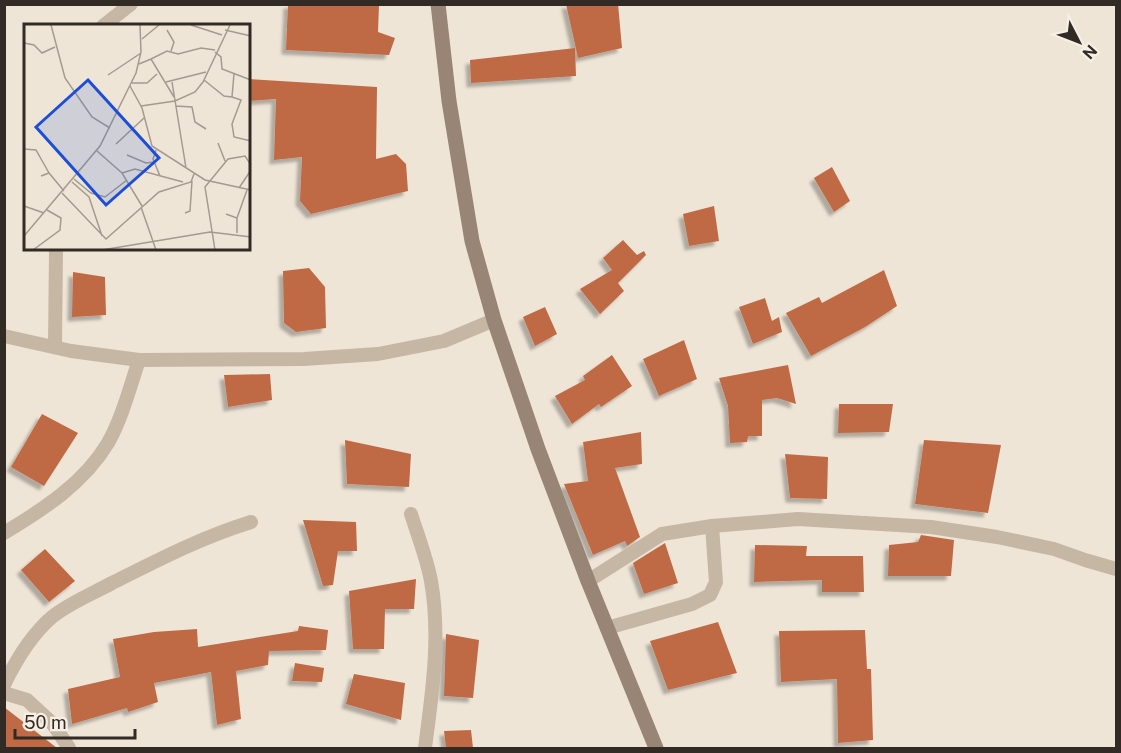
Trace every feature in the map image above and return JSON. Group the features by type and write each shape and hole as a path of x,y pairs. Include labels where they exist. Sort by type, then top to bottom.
{"main road":[{"path":"438,4 448,101 472,242 494,321 538,449 588,581 656,748"}],"street":[{"path":"106,24 132,4"},
{"path":"55,347 56,250"},
{"path":"4,336 55,347 139,360 280,360 378,354 444,341 494,321"},
{"path":"4,532 28,518 79,481 108,442 139,360"},
{"path":"411,514 430,580 436,629 433,686 425,748"},
{"path":"588,581 663,534 712,526 798,519 931,527 997,537 1054,549 1116,569"},
{"path":"4,685 37,632 53,616 186,546 252,522"},
{"path":"608,628 692,604 710,595 716,582 712,526"},
{"path":"4,693 27,700 52,724 69,748"}],"building":[{"path":"288,4 379,4 378,32 395,38 389,55 286,50"},
{"path":"566,4 618,4 622,48 578,58"},
{"path":"575,48 576,76 471,83 470,60"},
{"path":"250,79 377,87 376,159 396,154 406,164 408,191 311,214 300,201 302,157 274,160 276,99 250,101"},
{"path":"832,167 850,201 834,212 814,178"},
{"path":"714,206 719,241 689,246 683,214"},
{"path":"623,240 637,255 644,251 646,255 618,283 624,291 600,314 580,289 612,270 603,258"},
{"path":"309,268 325,287 326,328 296,332 284,323 283,271"},
{"path":"884,270 897,306 865,327 811,356 786,313 819,297 822,303"},
{"path":"73,272 105,277 106,315 72,317"},
{"path":"765,298 772,321 779,317 782,332 753,344 739,307"},
{"path":"545,307 557,334 535,346 523,317"},
{"path":"684,340 697,379 659,396 643,359"},
{"path":"612,355 632,386 601,407 599,404 572,424 555,396 585,380 583,376"},
{"path":"788,365 796,404 777,398 762,400 762,436 748,436 747,442 730,443 728,406 719,378"},
{"path":"270,374 272,400 228,407 224,375"},
{"path":"839,404 893,404 889,432 838,433"},
{"path":"42,414 78,433 44,486 11,467"},
{"path":"641,432 642,464 615,468 640,537 627,546 625,541 593,555 564,484 588,481 583,442"},
{"path":"345,440 411,454 409,487 347,484"},
{"path":"924,440 1001,445 988,513 915,504"},
{"path":"785,454 828,457 827,499 790,498"},
{"path":"303,520 356,522 357,551 338,551 333,585 323,586"},
{"path":"921,535 954,540 951,576 888,576 889,545 918,542"},
{"path":"665,543 678,583 644,594 633,563"},
{"path":"755,545 807,546 806,556 863,556 864,592 822,592 822,580 754,582"},
{"path":"45,549 75,581 49,602 21,570"},
{"path":"416,579 414,609 385,609 384,649 353,649 349,591"},
{"path":"718,622 737,673 668,690 650,641"},
{"path":"299,626 328,630 326,650 269,651 268,665 236,671 241,719 217,725 211,672 154,683 158,702 128,712 127,708 72,724 68,689 120,677 113,639 154,632 197,629 198,647 298,631"},
{"path":"865,630 867,669 871,669 873,740 838,743 837,679 781,682 779,631"},
{"path":"446,634 479,640 473,698 444,696"},
{"path":"295,663 324,668 322,682 292,681"},
{"path":"354,674 405,683 401,720 346,704"},
{"path":"4,707 57,748 4,748"},
{"path":"471,730 473,748 446,748 444,731"}]}
